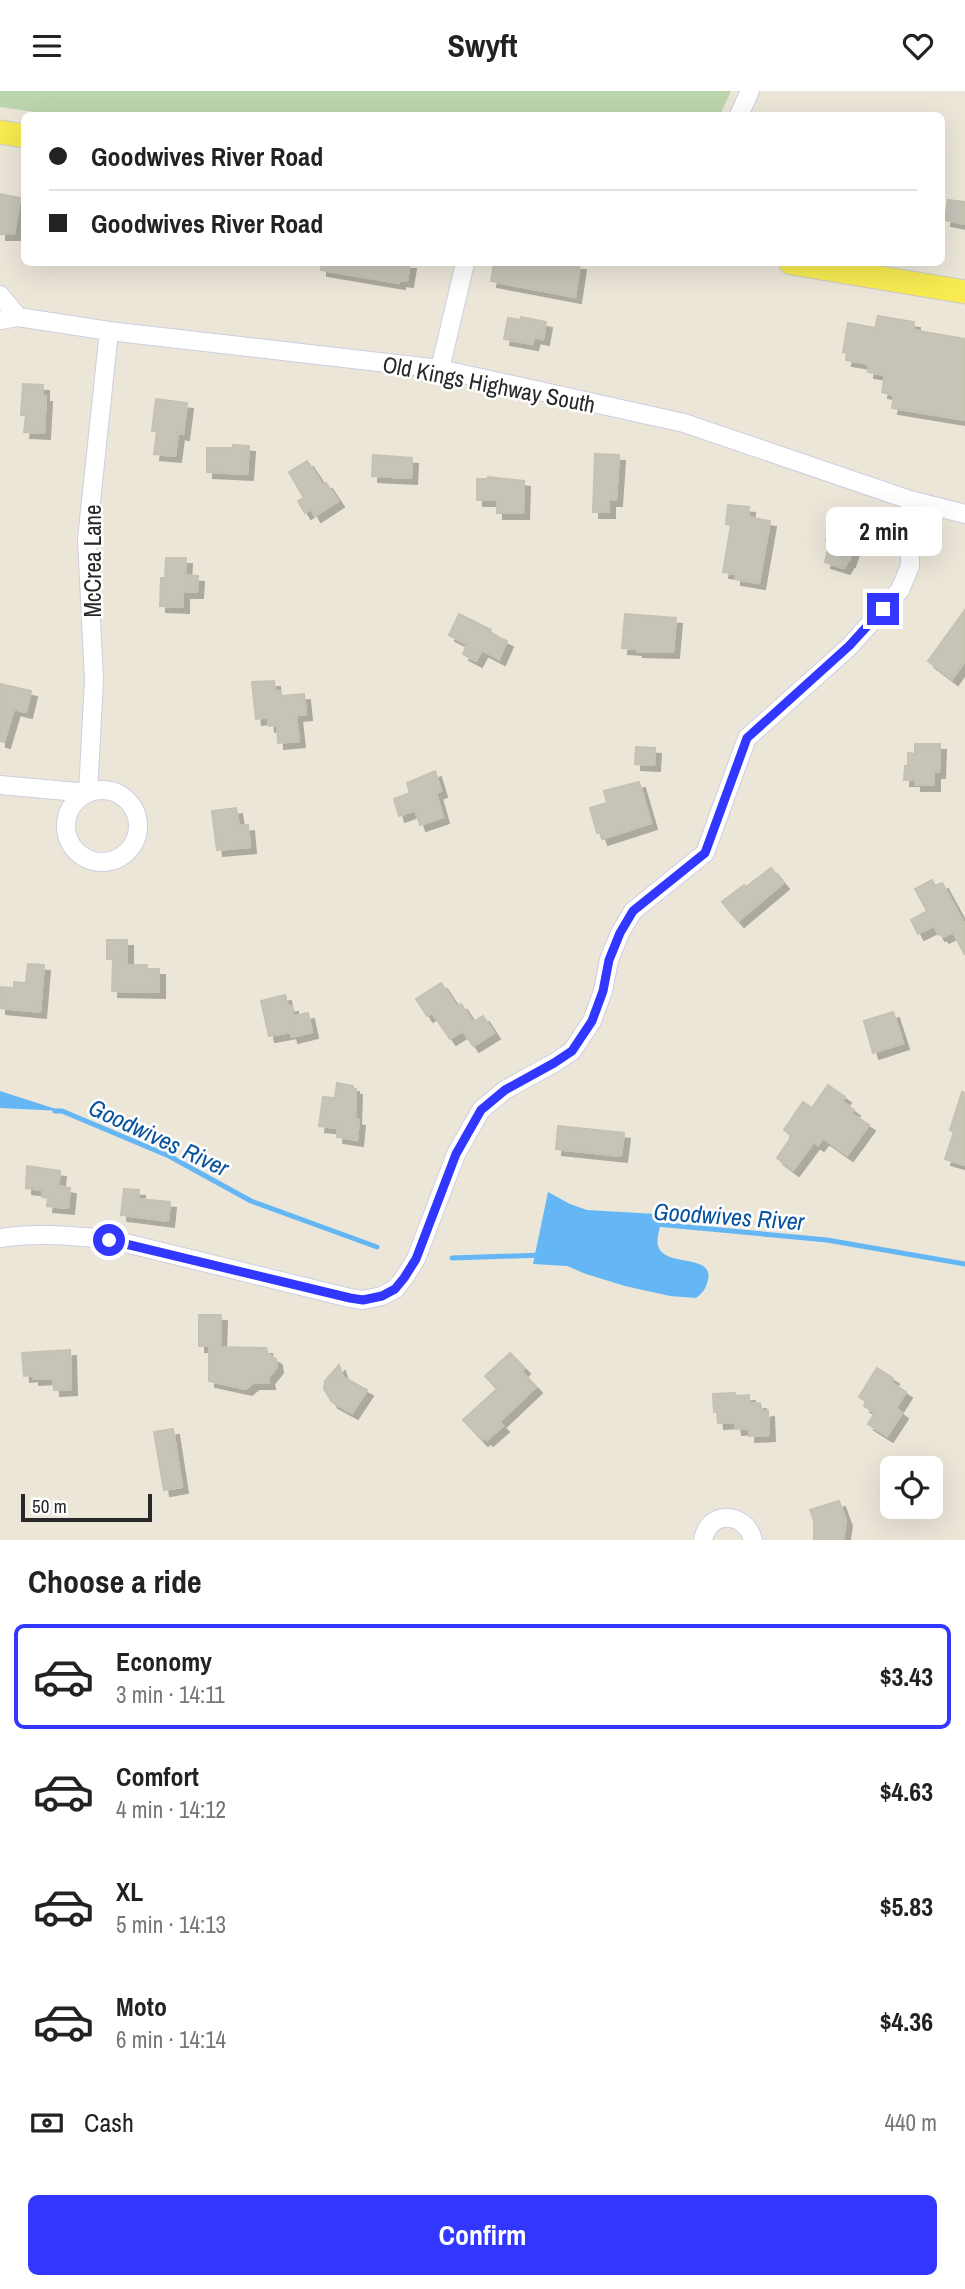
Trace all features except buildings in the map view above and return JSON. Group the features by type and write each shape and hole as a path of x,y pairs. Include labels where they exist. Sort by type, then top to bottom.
{"main road":[{"path":"0,132 21,136"},
{"path":"809,266 965,292"}],"street":[{"path":"740,112 750,91"},
{"path":"440,369 464,266"},
{"path":"0,295 18,317"},
{"name":"Old Kings Highway South","path":"0,320 18,317 109,331 440,369 684,423 910,500 965,514"},
{"name":"McCrea Lane","path":"88,793 94,680 87,539 109,331"},
{"path":"0,1238 22,1234 69,1235 109,1240 363,1300 382,1296 395,1289 416,1259 456,1154 481,1110 505,1090 572,1051 592,1021 603,991 609,960 633,911 705,853 747,738 849,646 900,590 910,566 910,500"},
{"path":"0,785 116,793 128,801 136,813 138,827 135,841 127,852 116,860 102,863 88,860 76,852 71,844 66,826 69,812 77,800 88,793"},
{"path":"703,1540 713,1522 729,1517 744,1523 753,1540"}],"green space":[{"path":"0,91 731,91 721,112 34,112 0,107"}],"water":[{"path":"0,1091 62,1111 0,1108"},
{"path":"548,1192 587,1210 656,1214 661,1218 658,1246 662,1253 704,1266 708,1272 708,1280 704,1290 696,1298 670,1296 625,1286 567,1266 533,1264"}],"waterway":[{"name":"Goodwives River","path":"55,1111 62,1111 169,1156 251,1201 377,1247"},
{"name":"Goodwives River","path":"656,1224 827,1240 965,1264"},
{"name":"Goodwives River","path":"452,1258 542,1255"}],"route":[{"path":"109,1240 148,1247 350,1298 363,1300 382,1296 395,1289 416,1259 456,1154 481,1110 505,1090 572,1051 592,1021 603,991 609,960 633,911 705,853 747,738 849,646 883,609"}]}
